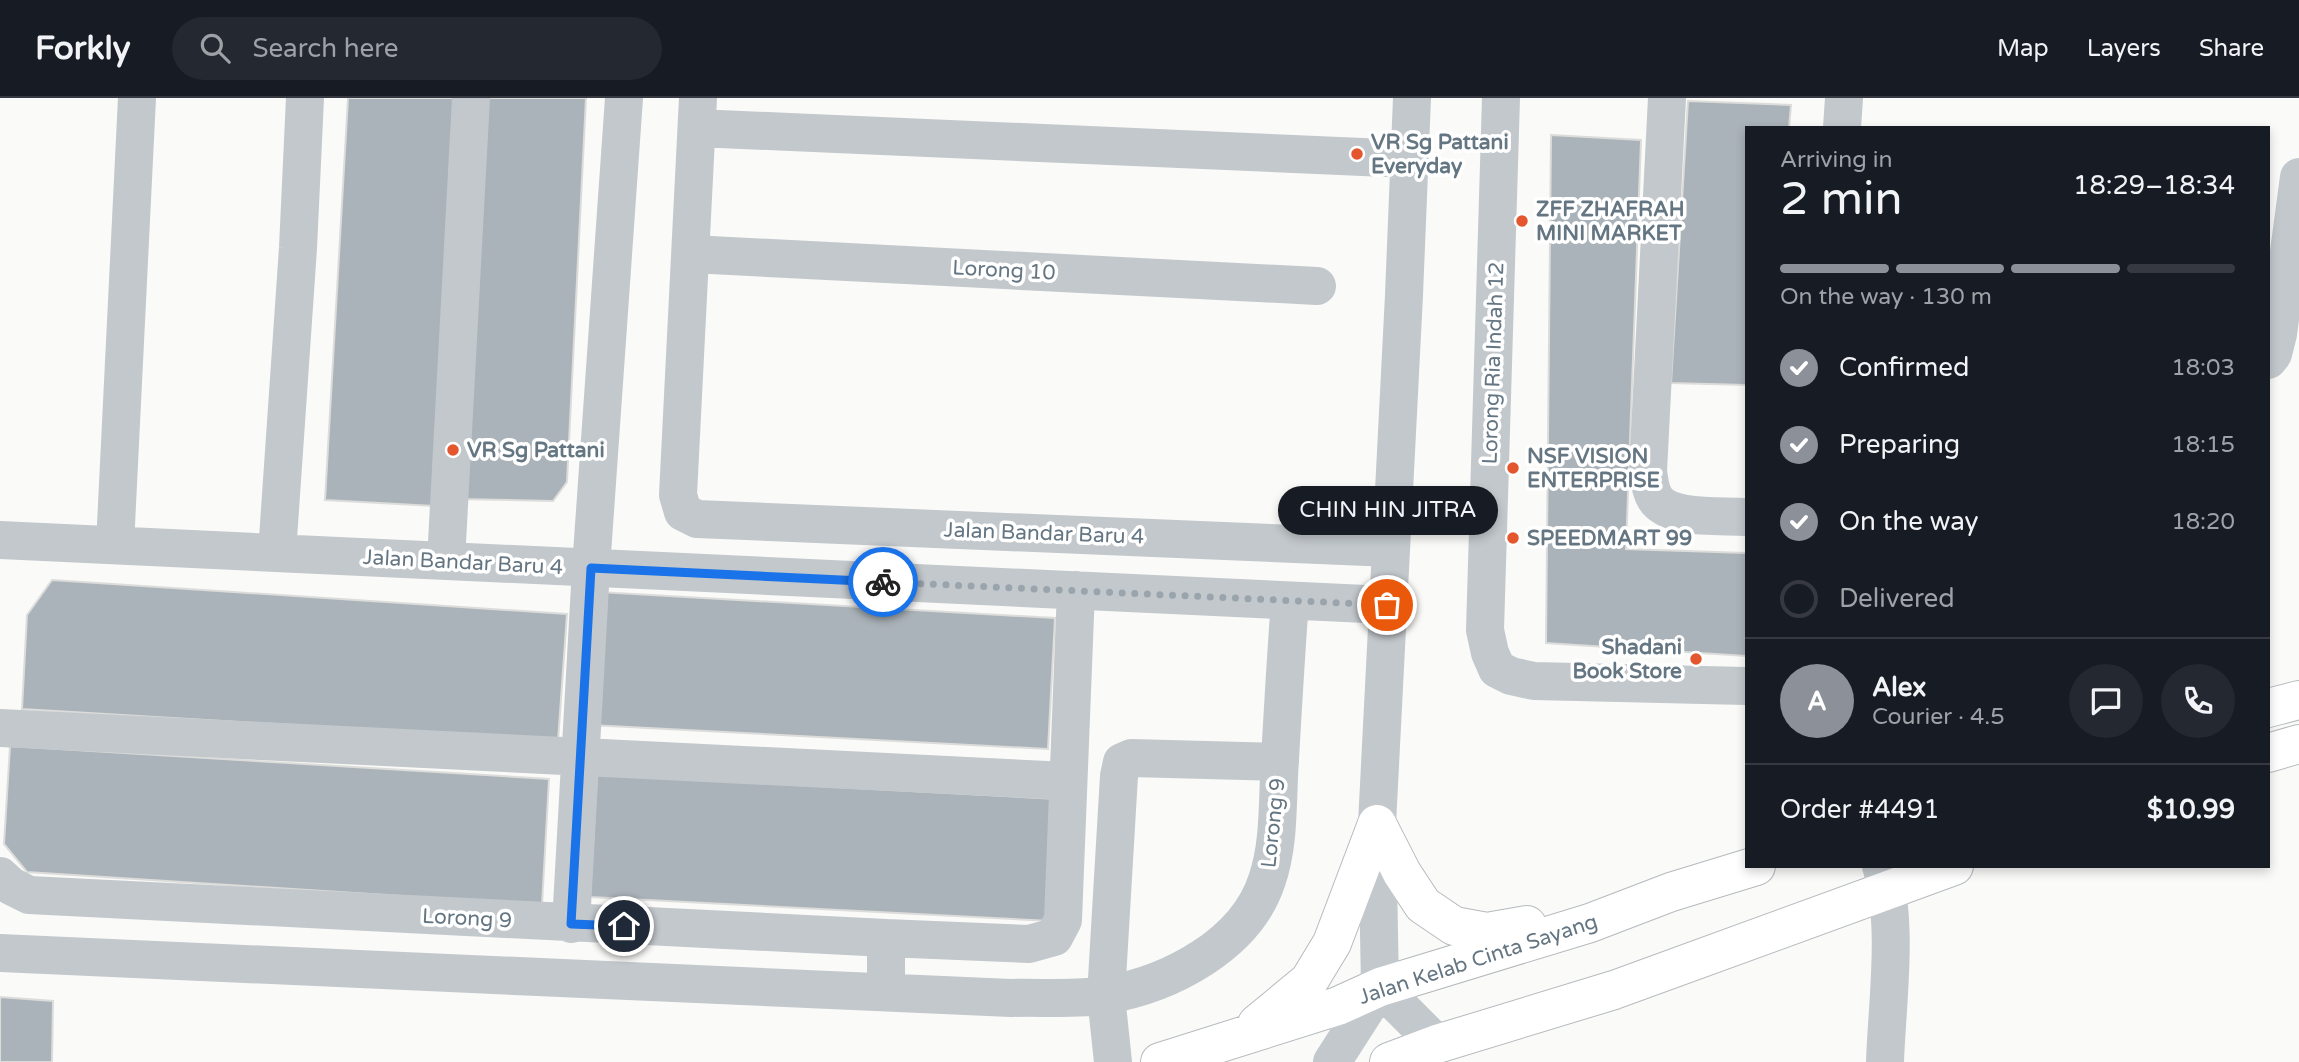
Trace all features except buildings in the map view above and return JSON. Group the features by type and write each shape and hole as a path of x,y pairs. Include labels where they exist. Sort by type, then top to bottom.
{"main road":[{"path":"2270,707 2299,700"},
{"path":"2270,752 2299,744"},
{"path":"1377,824 1402,873 1423,905 1454,926 1487,932 1552,920 1591,923"},
{"path":"1238,1039 1309,981 1332,943 1377,824"},
{"name":"Jalan Kelab Cinta Sayang","path":"1160,1062 1338,1006 1380,987 1591,923 1671,892 1749,868"},
{"path":"1389,1062 1437,1044 1614,990 1885,878 1942,868"}],"street":[{"path":"116,545 137,98"},
{"path":"277,553 299,247 304,98"},
{"path":"446,561 471,98"},
{"path":"571,924 591,568 624,98"},
{"path":"1332,1062 1380,987 1377,824 1412,98"},
{"name":"Lorong Ria Indah 12","path":"1501,98 1485,630 1490,653 1497,669 1511,676 1534,681 1745,686"},
{"path":"1667,98 1648,471 1650,485 1655,498 1674,513 1745,517"},
{"path":"1842,126 1844,98"},
{"path":"691,254 697,113 1409,159"},
{"path":"2270,358 2278,334 2299,177"},
{"name":"Jalan Bandar Baru 4","path":"691,254 678,495 683,512 697,519 1391,548"},
{"name":"Lorong 10","path":"691,254 1317,285"},
{"name":"Jalan Bandar Baru 4","path":"0,540 1387,605"},
{"name":"Lorong 9","path":"0,876 11,886 29,895 571,924 1029,944 1054,937 1063,920 1076,590"},
{"name":"Lorong 9","path":"0,953 1011,998 1105,996 1193,965 1226,940 1250,914 1267,881 1276,835 1290,601"},
{"path":"0,728 1068,781"},
{"path":"1114,1062 1105,996 1122,762 1131,758 1280,762"},
{"path":"1885,878 1890,939 1885,1062"},
{"path":"209,962 211,905"},
{"path":"886,938 886,992"},
{"path":"1380,987 1437,1044"}],"way so far":[{"path":"883,582 1387,605"}],"place":[{"name":"VR Sg Pattani Everyday","path":"1357,154"},
{"name":"ZFF ZHAFRAH MINI MARKET","path":"1522,221"},
{"name":"VR Sg Pattani","path":"453,450"},
{"name":"NSF VISION ENTERPRISE","path":"1513,468"},
{"name":"SPEEDMART 99","path":"1513,538"},
{"name":"CHIN HIN JITRA","path":"1387,605"},
{"name":"Shadani Book Store","path":"1696,659"}],"route":[{"path":"624,926 571,924 591,568 883,582"}]}
